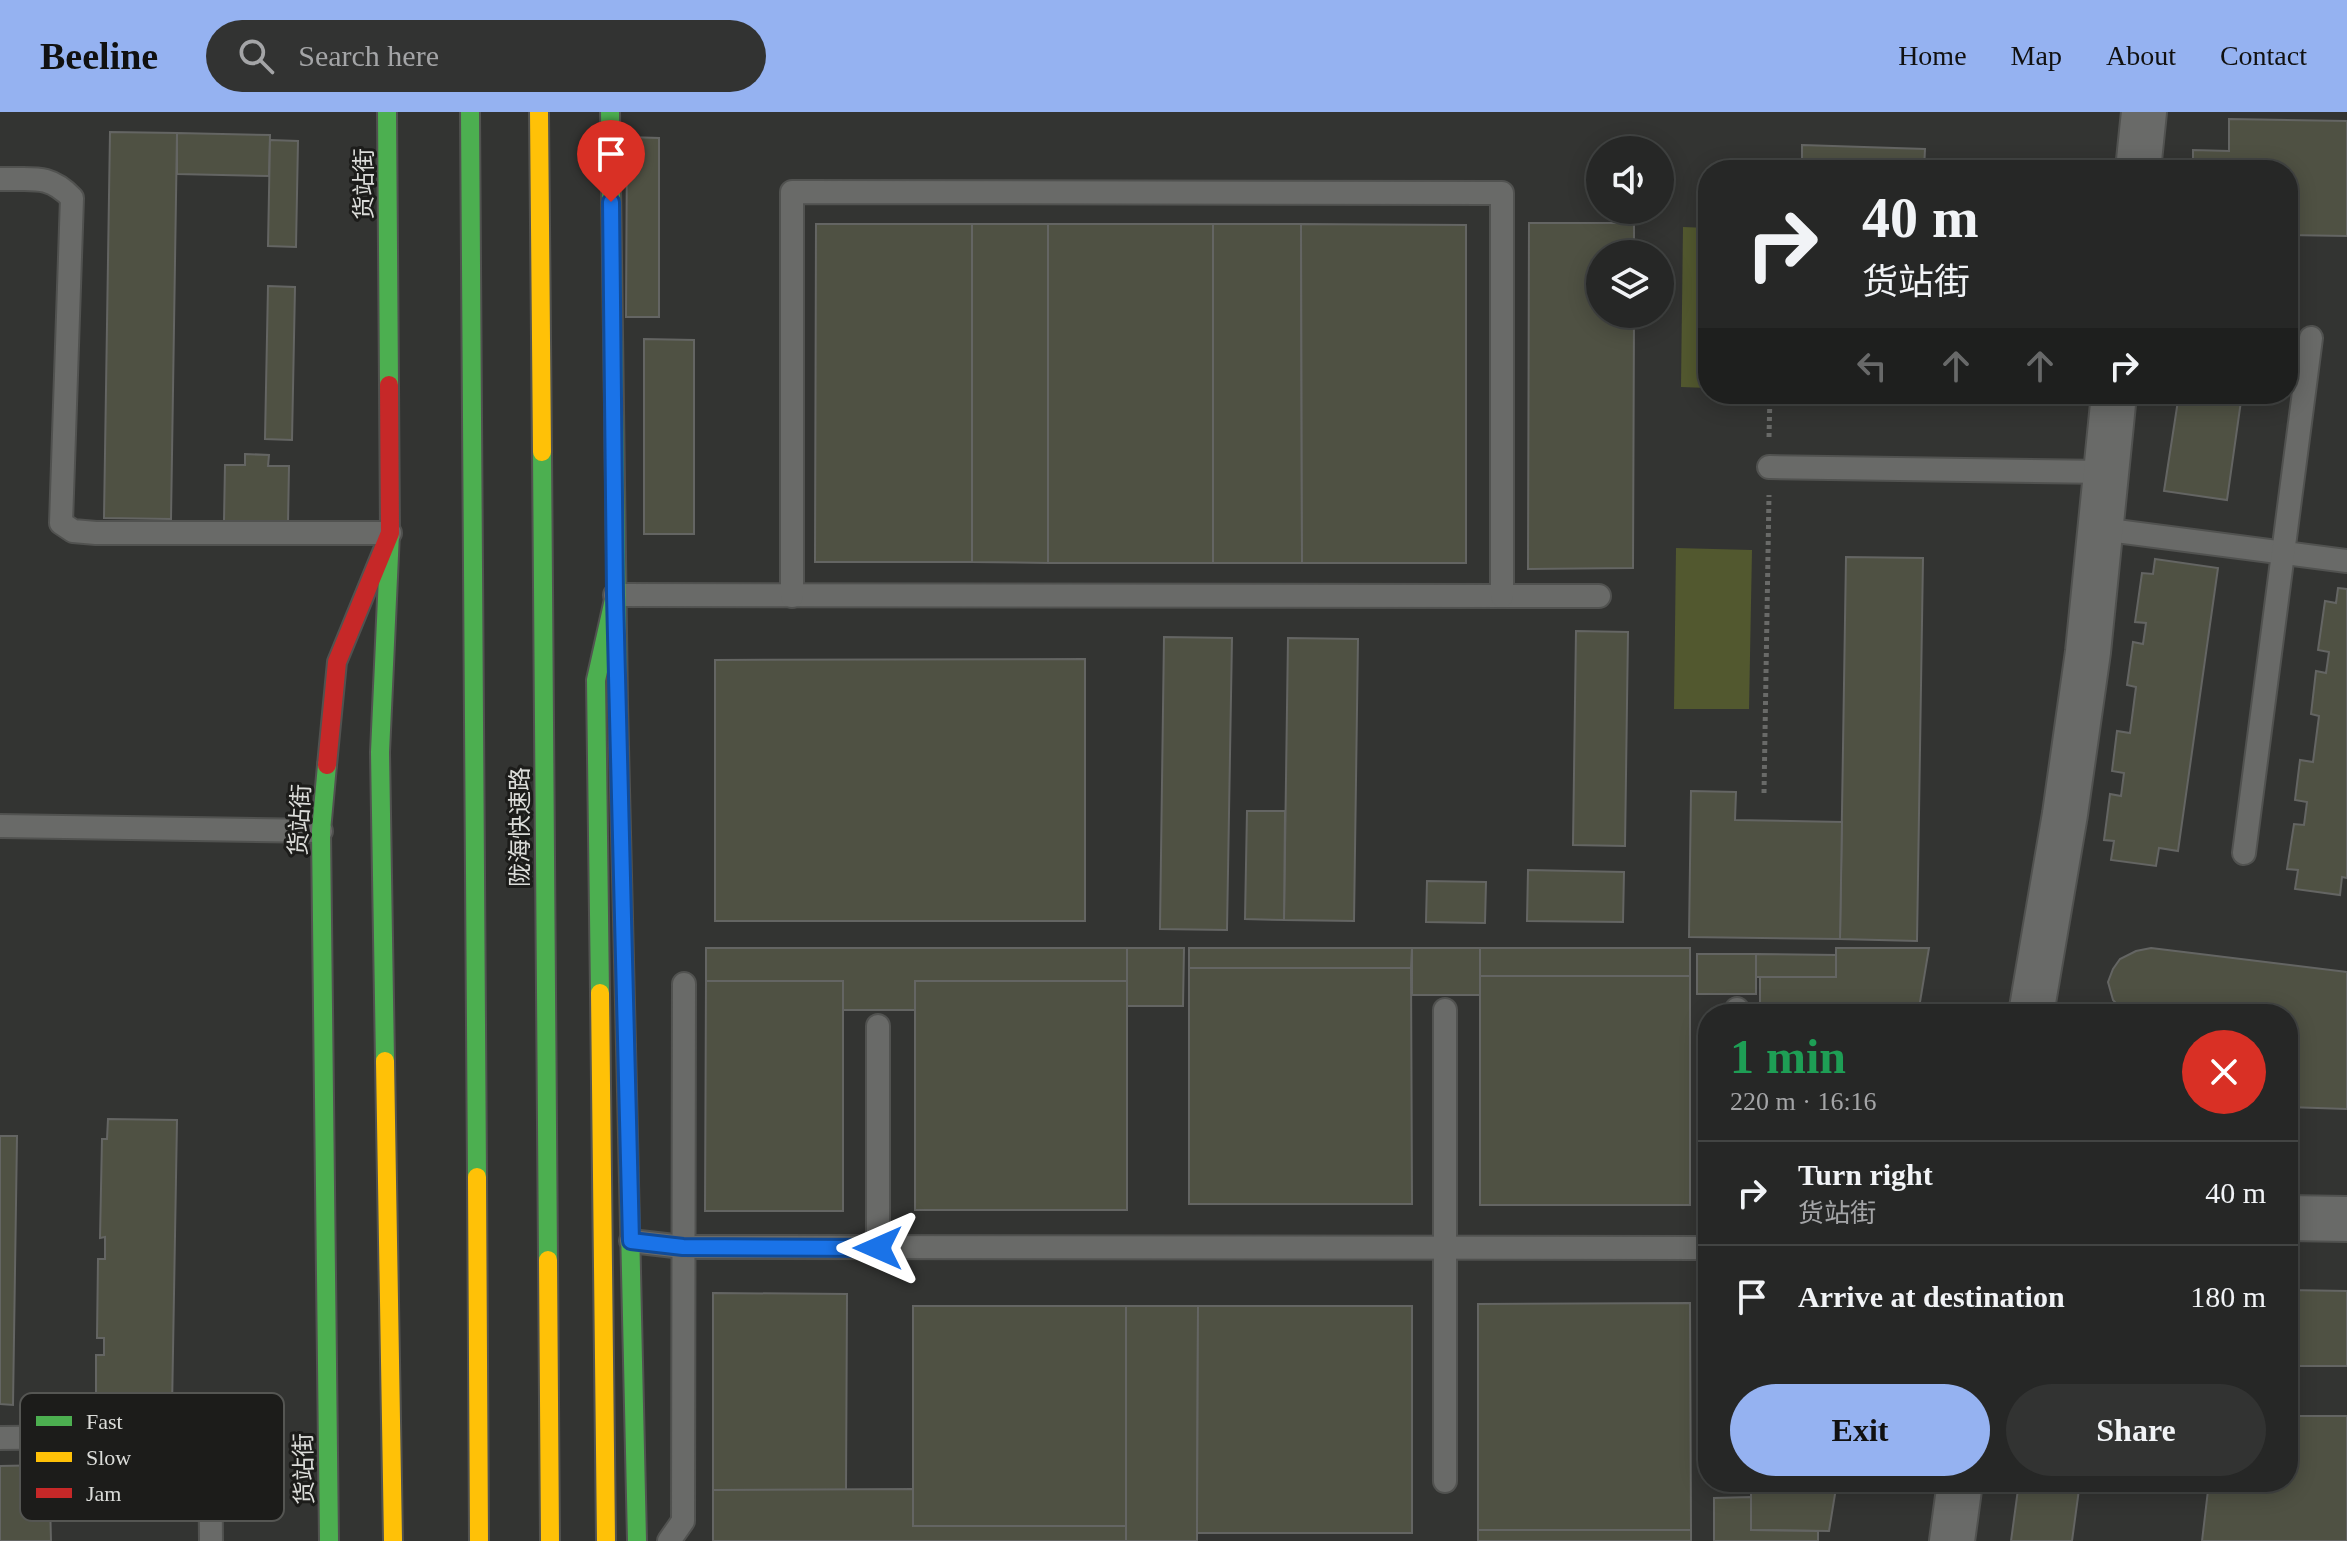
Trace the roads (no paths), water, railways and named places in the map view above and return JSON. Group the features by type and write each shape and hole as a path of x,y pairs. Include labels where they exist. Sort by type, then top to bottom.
{"main road":[{"name":"货站街","path":"329,1541 321,831 337,662 390,533 387,112"},
{"name":"陇海快速路","path":"470,112 479,1541"},
{"name":"陇海快速路","path":"539,112 550,1541"},
{"path":"610,112 615,595 637,1541"},
{"path":"390,533 380,752 393,1541"},
{"path":"606,1541 596,680 615,595"}],"street":[{"path":"2139,160 2144,112"},
{"path":"2033,1004 2080,711 2113,404"},
{"path":"2298,1218 2347,1219"},
{"path":"1952,1541 1959,1492"}],"lane":[{"path":"0,179 47,180 59,184 72,198 61,523 73,531 96,533 390,533"},
{"path":"792,596 792,192 1502,193 1502,596"},
{"path":"2244,853 2311,338"},
{"path":"1769,467 2106,472"},
{"path":"2101,529 2347,561"},
{"path":"615,595 1599,596"},
{"path":"0,826 321,831"},
{"path":"669,1541 683,1521 684,984"},
{"path":"1445,1010 1445,1481"},
{"path":"878,1026 878,1248"},
{"path":"631,1241 683,1247 1698,1248"},
{"path":"0,1438 20,1438"},
{"path":"211,1521 211,1541"}]}
